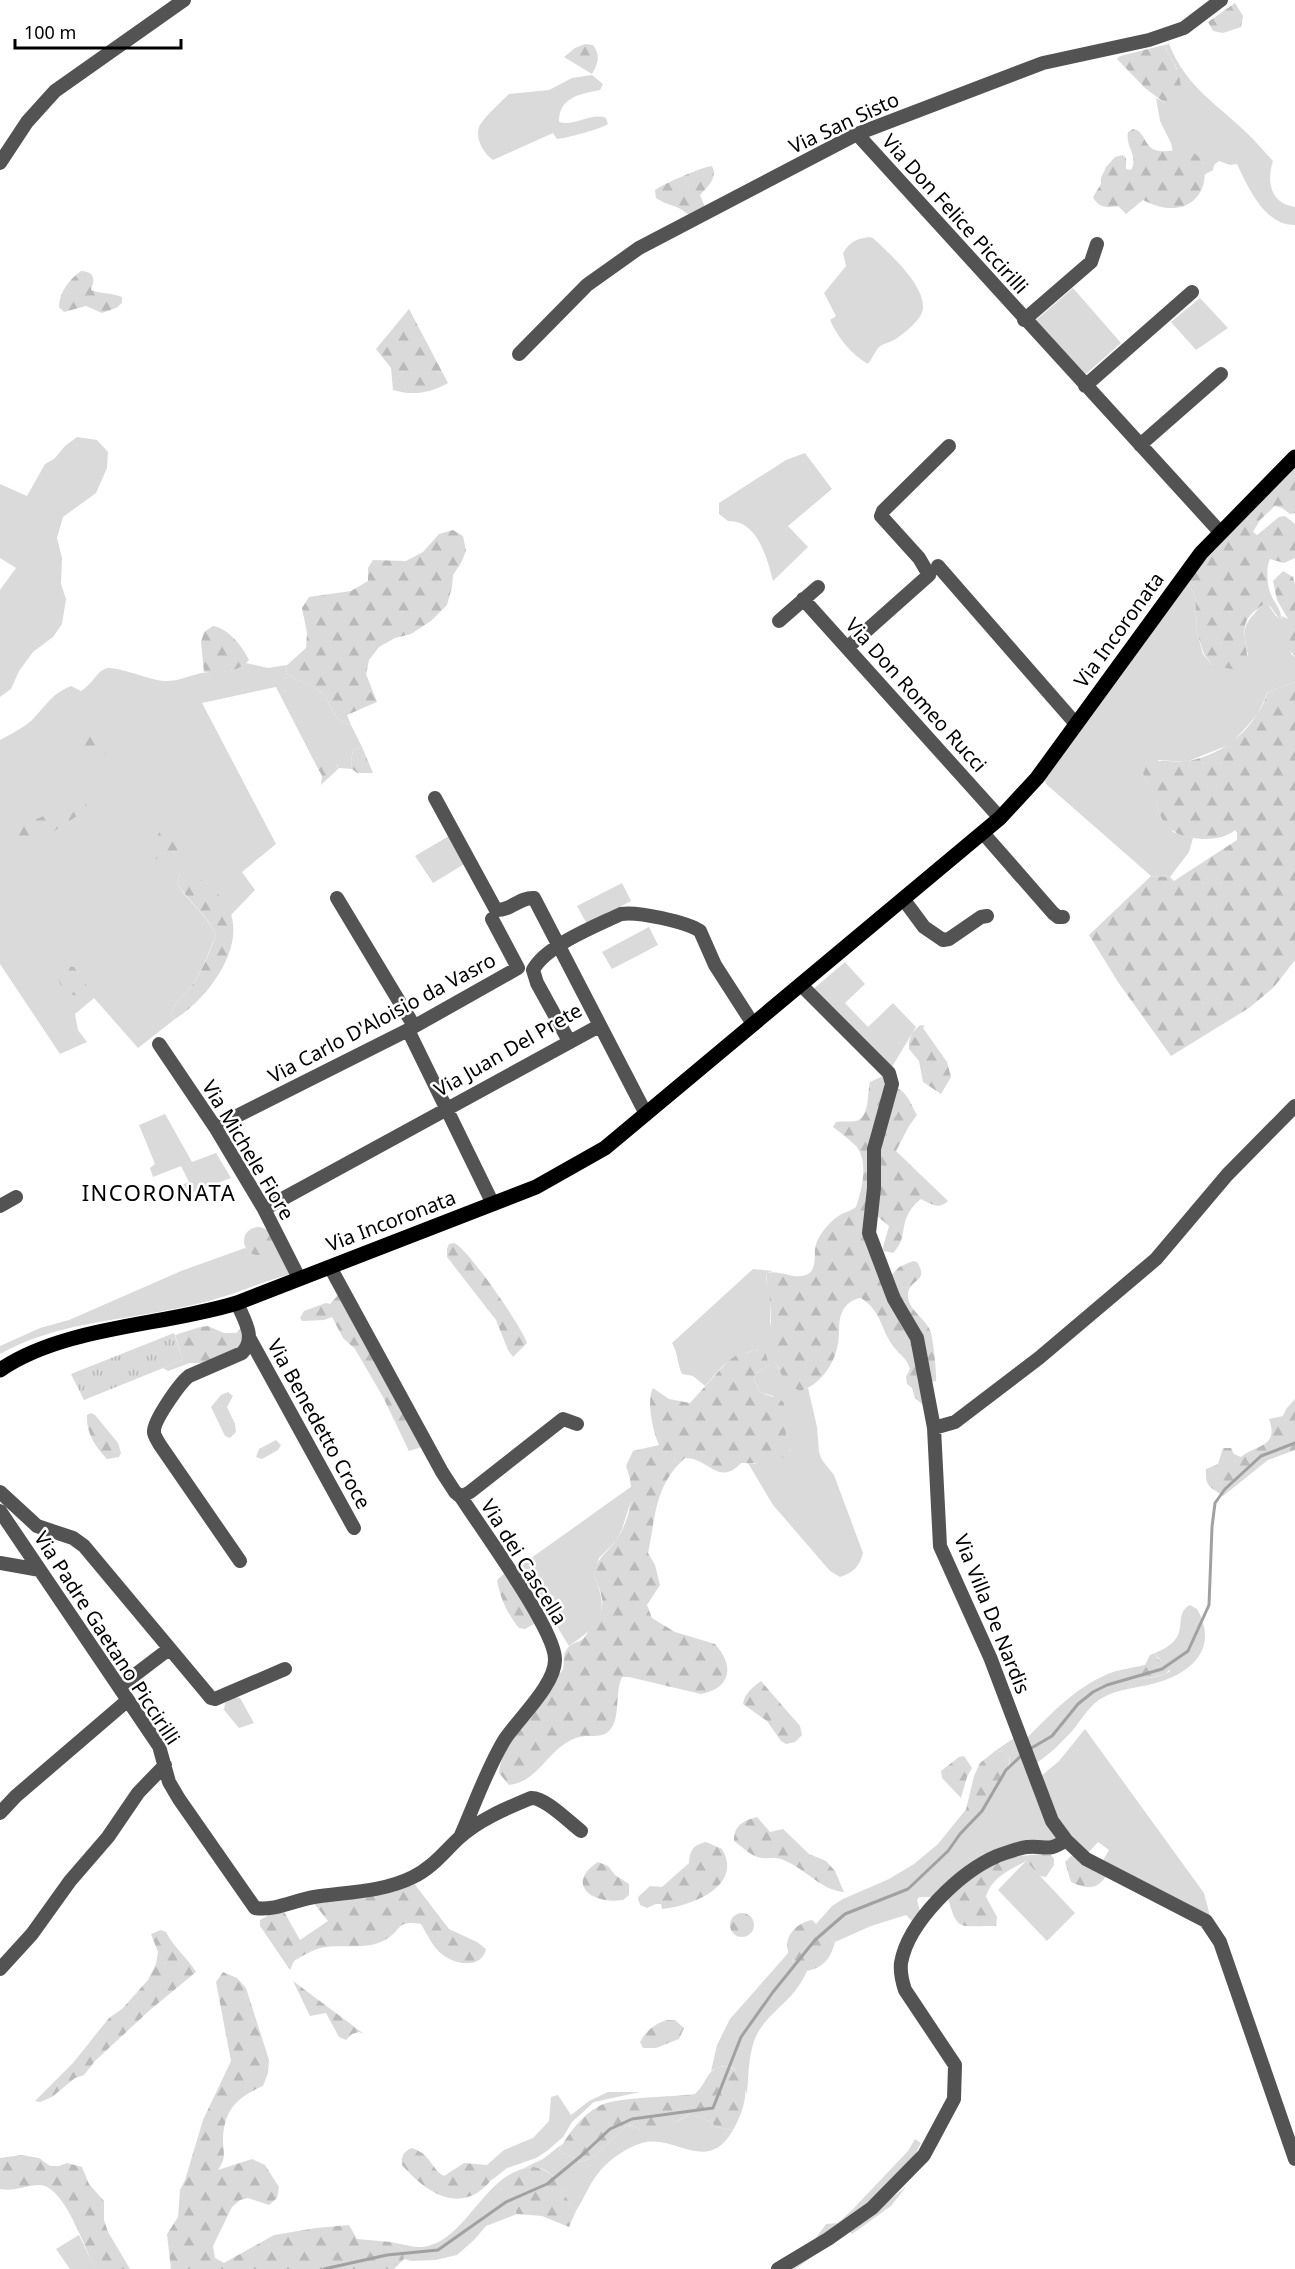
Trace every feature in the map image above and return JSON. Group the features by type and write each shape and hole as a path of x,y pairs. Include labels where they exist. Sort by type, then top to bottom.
{"main road":[{"name":"Via Incoronata","path":"0,1370 35,1351 64,1342 210,1311 237,1303 494,1204 556,1177 605,1148 1000,818 1037,778 1201,554 1295,457"}],"street":[{"path":"0,163 27,122 55,91 184,0"},
{"name":"Via San Sisto","path":"519,354 587,285 639,248 857,134 1043,63 1149,40 1184,28 1221,0"},
{"name":"Via Don Felice Piccirilli","path":"857,134 1024,320 1220,532"},
{"name":"Via Don Felice Piccirilli","path":"1024,320 1091,262 1097,244"},
{"path":"1085,386 1192,292"},
{"path":"1140,445 1221,374"},
{"path":"848,647 929,575 919,558 881,516 883,511 949,446"},
{"path":"938,567 1076,724"},
{"path":"779,621 818,587"},
{"name":"Via Don Romeo Rucci","path":"803,599 1000,818"},
{"name":"Via Juan Del Prete","path":"264,1209 599,1026 534,898 528,898 502,911 496,910 435,798"},
{"path":"983,833 1053,913 1058,917 1063,917"},
{"path":"337,898 411,1028 494,1204"},
{"path":"904,900 924,927 943,940 949,939 981,917 987,916"},
{"path":"569,1041 537,984 533,970 538,960 560,946 605,921 633,912 696,928 706,941 715,965 753,1024"},
{"name":"Via Carlo D'Aloisio da Vasro","path":"215,1127 411,1028 518,968 492,919"},
{"name":"Via Villa De Nardis","path":"801,986 889,1072 892,1084 874,1149 874,1188 869,1233 894,1299 917,1338 934,1428 939,1546 990,1658 1052,1821 1066,1840 1086,1858 1206,1921 1220,1942 1295,2159"},
{"path":"599,1026 646,1114"},
{"name":"Via Michele Fiore","path":"159,1044 215,1127 264,1209 299,1278"},
{"path":"934,1428 955,1422 1039,1358 1156,1259 1227,1175 1295,1106"},
{"path":"0,1206 16,1197"},
{"name":"Via dei Cascella","path":"330,1267 442,1472 524,1593 555,1652 554,1670 504,1741 460,1838"},
{"name":"Via Benedetto Croce","path":"237,1303 250,1339 354,1528"},
{"path":"240,1561 160,1445 154,1432 156,1423 182,1381 242,1353 248,1347 250,1339"},
{"name":"Via dei Cascella","path":"461,1497 562,1419 577,1424"},
{"path":"0,1492 37,1526 72,1538 84,1546 211,1698 215,1699 285,1670"},
{"name":"Via Padre Gaetano Piccirilli","path":"0,1511 159,1746 169,1782 179,1799 255,1908 265,1910 311,1898 397,1884 415,1877 432,1865 460,1838"},
{"path":"0,1563 40,1570"},
{"path":"119,1687 169,1649"},
{"path":"0,1813 16,1796 128,1700"},
{"path":"0,1969 32,1934 70,1881 108,1837 138,1793 165,1765"},
{"path":"460,1838 492,1816 537,1797 581,1831"},
{"path":"778,2269 828,2239 872,2208 924,2155 954,2099 956,2065 905,1989 902,1978 900,1965 905,1949 920,1923 939,1898 979,1866 997,1856 1027,1847 1055,1848 1066,1840"}],"green space":[{"path":"1235,3 1243,16 1241,27 1223,33 1213,31 1208,22"},
{"path":"585,44 593,45 598,56 592,74 564,57 575,48"},
{"path":"1169,44 1184,72 1193,83 1248,134 1273,161 1270,177 1272,191 1280,201 1295,207 1295,225 1284,224 1266,212 1252,194 1237,164 1230,165 1219,161 1214,165 1213,170 1204,175 1202,165 1185,150 1173,152 1160,121 1156,98 1165,103 1177,69 1164,45"},
{"path":"1164,45 1178,72 1181,86 1177,100 1165,103 1145,88 1117,59 1120,56"},
{"path":"592,75 603,84 600,90 572,98 563,107 559,122 571,123 601,117 606,118 608,124 591,131 557,139 553,133 493,160 486,154 479,141 479,127 488,114 509,94 549,90 572,78"},
{"path":"1133,129 1137,130 1155,150 1188,151 1200,159 1204,169 1204,181 1200,192 1192,202 1180,207 1163,207 1143,200 1126,214 1118,206 1104,206 1095,201 1093,197 1101,184 1106,167 1115,157 1123,155 1126,158 1126,169 1131,170 1133,156 1128,142 1128,132"},
{"path":"712,166 713,178 700,195 705,207 689,215 656,198 655,190 660,187"},
{"path":"873,238 909,275 922,298 923,309 919,318 904,333 879,347 868,364 846,345 837,333 830,320 836,316 824,293 846,266 843,253 848,246 854,241"},
{"path":"81,271 93,277 91,290 122,297 122,303 102,313 86,306 64,312 59,307 63,291"},
{"path":"1073,288 1121,343 1085,375 1035,321"},
{"path":"1200,298 1228,328 1196,350 1171,322"},
{"path":"409,309 448,383 435,389 407,393 393,390 391,368 376,349"},
{"path":"77,437 97,440 108,452 107,468 96,493 63,517 57,538 62,558 61,584 66,599 62,624 53,637 33,652 19,671 11,689 0,697 0,590 16,568 0,558 0,484 27,496 45,464 54,459"},
{"path":"805,453 832,489 788,526 808,547 773,581 764,551 753,533 738,522 728,521 719,514 719,503 786,460"},
{"path":"1295,466 1295,513 1290,514 1275,506 1260,520 1253,532 1257,535 1279,517 1285,516 1295,524 1295,558 1284,563 1270,559 1268,566 1269,589 1281,619 1265,603 1251,615 1245,625 1246,664 1236,670 1212,665 1204,654 1197,633 1195,596 1187,582 1205,557"},
{"path":"453,530 463,536 466,551 453,575 447,605 431,621 411,634 395,638 379,647 369,660 366,674 377,702 347,715 351,725 344,723 335,715 320,691 286,673 287,665 306,648 307,633 302,608 309,597 351,591 368,581 368,568 373,560 406,561 423,552 439,534"},
{"path":"1283,571 1293,577 1295,585 1295,657 1288,648 1288,619 1277,600 1273,581"},
{"path":"1187,582 1195,596 1197,633 1203,654 1212,665 1248,655 1246,625 1264,603 1267,603 1276,616 1288,619 1291,654 1295,657 1295,682 1268,692 1257,715 1231,744 1186,762 1159,760 1143,774 1152,789 1157,808 1173,832 1193,838 1189,852 1170,877 1151,876 1046,784 1043,775"},
{"path":"213,626 224,630 243,649 249,660 240,668 204,672 201,642 204,632"},
{"path":"246,663 268,668 287,665 286,673 320,691 335,715 344,723 351,725 362,747 353,750 352,769 339,768 317,757 314,761 276,687 202,703 276,844 242,872 255,890 231,915 228,907 217,895 180,873 177,883 216,935 197,978 173,1010 171,1015 175,1019 138,1048 94,998 75,1014 78,1030 87,1042 60,1054 0,964 0,740 28,723 58,693 71,686 81,691 104,669 118,669 168,681 202,673 230,671"},
{"path":"1295,682 1295,960 1274,987 1249,1008 1171,1056 1118,982 1089,935 1151,876 1170,877 1174,881 1237,840 1235,830 1221,837 1204,839 1188,837 1168,826 1162,818 1143,774 1147,764 1202,758 1227,746 1247,728 1268,692"},
{"path":"87,732 99,737 107,750 105,755 94,757 82,746 82,738"},
{"path":"362,747 373,773 357,773 352,769 353,750"},
{"path":"317,757 332,760 339,768 321,785 322,776 314,761"},
{"path":"80,801 87,805 86,810 18,855 9,841 10,835 17,827"},
{"path":"171,824 181,830 185,842 175,854 156,859 157,838 162,830"},
{"path":"449,836 466,863 433,883 415,856"},
{"path":"183,870 209,886 221,897 229,909 233,924 233,940 220,972 210,986 199,999 175,1019 171,1015 173,1010 197,978 216,935 208,921 177,883"},
{"path":"622,883 631,901 587,924 577,906"},
{"path":"649,927 658,945 612,969 602,952"},
{"path":"845,962 865,984 845,1003 868,1027 893,1003 916,1027 890,1070 811,991"},
{"path":"74,967 87,986 85,992 78,996 66,993 59,980 58,974 61,968"},
{"path":"920,1025 925,1026 923,1028 947,1062 951,1077 941,1094 923,1082 919,1061 909,1049 912,1033"},
{"path":"885,1075 889,1080 867,1230 916,1338 925,1407 915,1398 912,1388 907,1384 906,1377 910,1369 907,1362 893,1346 873,1309 861,1298 852,1301 844,1308 840,1318 839,1340 834,1359 820,1379 807,1388 800,1391 782,1375 777,1364 772,1338 767,1273 777,1272 798,1276 808,1274 813,1268 816,1244 823,1232 836,1218 856,1207 862,1184 863,1167 860,1152 848,1138 833,1127 836,1122 856,1121 864,1115 870,1082"},
{"path":"892,1086 905,1094 917,1115 896,1151 948,1201 938,1206 921,1199 908,1214 901,1240 893,1253 884,1251 889,1226 876,1215 876,1164"},
{"path":"165,1114 192,1162 216,1153 231,1178 164,1203 162,1199 178,1192 176,1187 189,1182 181,1166 153,1177 150,1168 155,1164 139,1125"},
{"path":"258,1227 268,1231 272,1241 268,1251 258,1255 248,1251 244,1241 248,1231"},
{"path":"268,1231 291,1274 202,1303 61,1330 20,1344 0,1354 0,1346 40,1328 69,1320 181,1271 245,1248 253,1254 269,1235"},
{"path":"454,1243 481,1272 523,1334 527,1343 513,1357 496,1320 447,1257 449,1244"},
{"path":"913,1261 917,1262 921,1273 909,1289 908,1299 930,1330 936,1381 930,1382 891,1276 899,1267"},
{"path":"753,1269 773,1271 767,1273 766,1279 770,1293 770,1321 778,1368 800,1391 808,1388 817,1427 819,1452 822,1460 834,1475 863,1553 855,1568 840,1577 830,1571 773,1505 748,1463 754,1464 790,1452 773,1396 760,1392 754,1380 755,1374 769,1365 759,1350 740,1355 728,1362 705,1386 693,1376 682,1374 672,1343"},
{"path":"339,1294 422,1447 409,1451 383,1397 355,1349 343,1338 332,1317 324,1320 302,1321 300,1318 304,1311 326,1303 330,1304"},
{"path":"208,1326 224,1333 236,1333 242,1327 248,1343 213,1363 190,1363 168,1371 163,1368 183,1360 175,1335"},
{"path":"174,1333 183,1360 84,1400 71,1374"},
{"path":"765,1351 769,1365 755,1374 754,1380 760,1392 784,1403 786,1436 790,1452 773,1462 741,1463 733,1470 726,1472 714,1470 701,1462 685,1458 667,1479 662,1491 648,1553 655,1565 660,1585 647,1605 652,1618 675,1632 715,1644 727,1668 724,1681 719,1687 701,1694 622,1677 616,1716 609,1731 601,1735 579,1737 568,1742 529,1778 509,1785 499,1773 501,1761 514,1734 533,1705 562,1671 567,1649 583,1639 600,1614 602,1602 594,1575 595,1569 622,1531 629,1513 631,1484 626,1466 633,1451 659,1445 650,1408 653,1388 669,1399 690,1403 727,1362 738,1354"},
{"path":"228,1392 233,1396 227,1407 236,1432 230,1438 225,1436 211,1407 221,1395"},
{"path":"1295,1399 1295,1450 1268,1460 1223,1496 1209,1486 1206,1480 1206,1469 1218,1464 1223,1448 1231,1448 1234,1454 1241,1457 1265,1444 1271,1435 1269,1419 1283,1416"},
{"path":"91,1413 118,1443 121,1453 119,1457 107,1459 95,1444 87,1422 87,1415"},
{"path":"276,1440 281,1445 278,1450 262,1459 256,1457 259,1449"},
{"path":"632,1486 632,1498 622,1529 616,1541 599,1558 594,1575 601,1599 600,1616 589,1631 569,1646 520,1566"},
{"path":"506,1572 536,1623 525,1629 519,1628 515,1623 500,1593 497,1580"},
{"path":"1190,1605 1197,1609 1205,1636 1203,1648 1189,1667 1166,1680 1115,1692 1099,1700 1064,1739 1035,1764 1026,1739 1078,1691 1116,1671 1126,1678 1140,1679 1166,1674 1170,1671 1155,1653 1174,1641 1179,1631 1183,1611"},
{"path":"1155,1653 1158,1659 1171,1667 1166,1674 1132,1679 1120,1676 1116,1671 1145,1665 1150,1655"},
{"path":"761,1681 800,1726 802,1735 795,1742 786,1744 781,1741 767,1721 743,1704 747,1694"},
{"path":"235,1697 240,1698 254,1723 239,1728 224,1710 225,1703"},
{"path":"1085,1729 1204,1893 1211,1920 1190,1905 1102,1862 1109,1850 1098,1842 1087,1854 1062,1828 1040,1777 1059,1761"},
{"path":"1014,1738 1037,1801 1057,1838 1056,1842 1033,1845 938,1897 919,1897 917,1900 920,1911 914,1923 906,1915 871,1926 835,1942 816,1924 832,1906 843,1899 889,1879 914,1864 938,1844 967,1808 964,1821 996,1800 1009,1767 1010,1757 1005,1752 995,1751"},
{"path":"995,1751 1005,1752 1010,1756 1000,1792 986,1813 963,1822 974,1776 980,1763"},
{"path":"964,1756 972,1768 961,1798 942,1778 941,1771 959,1757"},
{"path":"757,1817 770,1832 783,1829 809,1854 826,1861 835,1871 844,1892 827,1887 781,1859 754,1856 734,1841 740,1824"},
{"path":"706,1842 722,1849 727,1862 726,1874 711,1892 687,1904 674,1907 662,1909 661,1904 647,1908 640,1905 638,1897 650,1886 662,1887 689,1863 693,1849"},
{"path":"1051,1855 1054,1859 1054,1865 1046,1877 1040,1876 1026,1861 1002,1875 988,1890 986,1897 997,1917 996,1926 967,1926 957,1922 947,1895 996,1862 1019,1856"},
{"path":"1071,1856 1075,1856 1107,1875 1099,1884 1091,1887 1071,1882 1065,1862"},
{"path":"1026,1861 1075,1913 1047,1941 998,1890"},
{"path":"598,1862 608,1866 615,1875 629,1884 629,1895 623,1900 602,1899 586,1891 583,1878 588,1870"},
{"path":"413,1882 449,1929 477,1942 486,1949 479,1960 461,1963 448,1958 436,1949 421,1924 407,1923 385,1940 377,1943 317,1949 294,1961 290,1970 260,1926 260,1920 282,1908 300,1940 328,1921 312,1901"},
{"path":"742,1913 747,1914 753,1920 753,1930 747,1936 742,1937 737,1936 731,1930 730,1925 731,1920 737,1914"},
{"path":"812,1920 835,1942 825,1961 818,1967 807,1971 793,1961 787,1946 794,1929"},
{"path":"161,1930 166,1932 196,1972 150,2010 95,2061 84,2075 75,2078 52,2097 40,2102 35,2101 73,2063 109,2018 122,2009 148,1980 156,1964 158,1952 151,1934"},
{"path":"789,1952 793,1961 807,1971 797,1989 766,2021 756,2036 750,2061 747,2094 742,2080 731,2067 719,2067 711,2071 717,2045 730,2019"},
{"path":"223,1972 237,1978 246,1988 269,2060 268,2073 263,2086 239,2100 229,2112 224,2129 224,2158 218,2170 252,2159 265,2165 279,2187 277,2198 269,2205 248,2198 240,2200 232,2207 213,2246 215,2258 224,2263 274,2235 349,2225 357,2239 391,2242 403,2250 404,2259 394,2269 171,2269 167,2234 178,2217 180,2190 203,2120 231,2061 216,1982"},
{"path":"293,1981 364,2034 359,2032 352,2034 346,2040 339,2037 326,2013 310,2016"},
{"path":"667,2020 675,2020 684,2028 679,2039 656,2048 643,2048 640,2042 645,2034 654,2026"},
{"path":"726,2066 742,2077 745,2085 744,2104 733,2130 716,2127 711,2122 690,2114 666,2129 656,2132 627,2125 592,2158 581,2162 559,2150 576,2125 599,2106 630,2099 695,2094 714,2069"},
{"path":"608,2092 640,2092 594,2102 572,2122 563,2137 547,2151 536,2158 507,2168 492,2180 495,2174 487,2165 504,2150 533,2138 549,2121 551,2097 558,2095 571,2115 589,2101"},
{"path":"690,2114 711,2122 716,2127 733,2130 723,2143 712,2150 701,2152 654,2141 642,2143 624,2151 600,2171 576,2211 551,2174 536,2167 524,2168 543,2159 562,2144 559,2150 581,2162 592,2158 627,2125 645,2130 673,2124"},
{"path":"915,2139 921,2143 912,2160 883,2195 813,2242 826,2224 838,2223 853,2209 908,2151"},
{"path":"412,2148 423,2154 444,2176 464,2163 487,2165 496,2174 473,2195 448,2198 424,2186 402,2165 404,2154"},
{"path":"21,2155 39,2158 50,2166 67,2163 82,2167 89,2184 104,2201 104,2220 108,2232 130,2269 95,2269 66,2207 50,2189 36,2185 11,2190 0,2189 0,2158"},
{"path":"534,2167 550,2173 555,2178 576,2211 569,2227 542,2216 517,2214 509,2204 507,2185 510,2179 519,2170"},
{"path":"517,2171 512,2177 514,2212 517,2214 486,2226 457,2255 435,2260 411,2261 404,2259 403,2250 391,2242 419,2247 440,2241 463,2222 494,2187"},
{"path":"906,2187 891,2206 852,2234 849,2231 795,2269 784,2269 863,2220"},
{"path":"79,2235 95,2269 70,2269 56,2249"}],"waterway":[{"path":"1028,1750 1052,1736 1078,1704 1093,1692 1107,1685 1162,1669 1188,1651 1209,1605 1215,1503 1225,1489 1261,1456 1295,1443"},
{"path":"324,2269 387,2255 438,2250 506,2202 547,2184 610,2129 632,2119 713,2108 741,2037 773,1992 815,1940 845,1914 908,1889 948,1851 960,1834 982,1811 1006,1770 1023,1754"}],"district":[{"name":"INCORONATA","path":"159,1193"}]}
